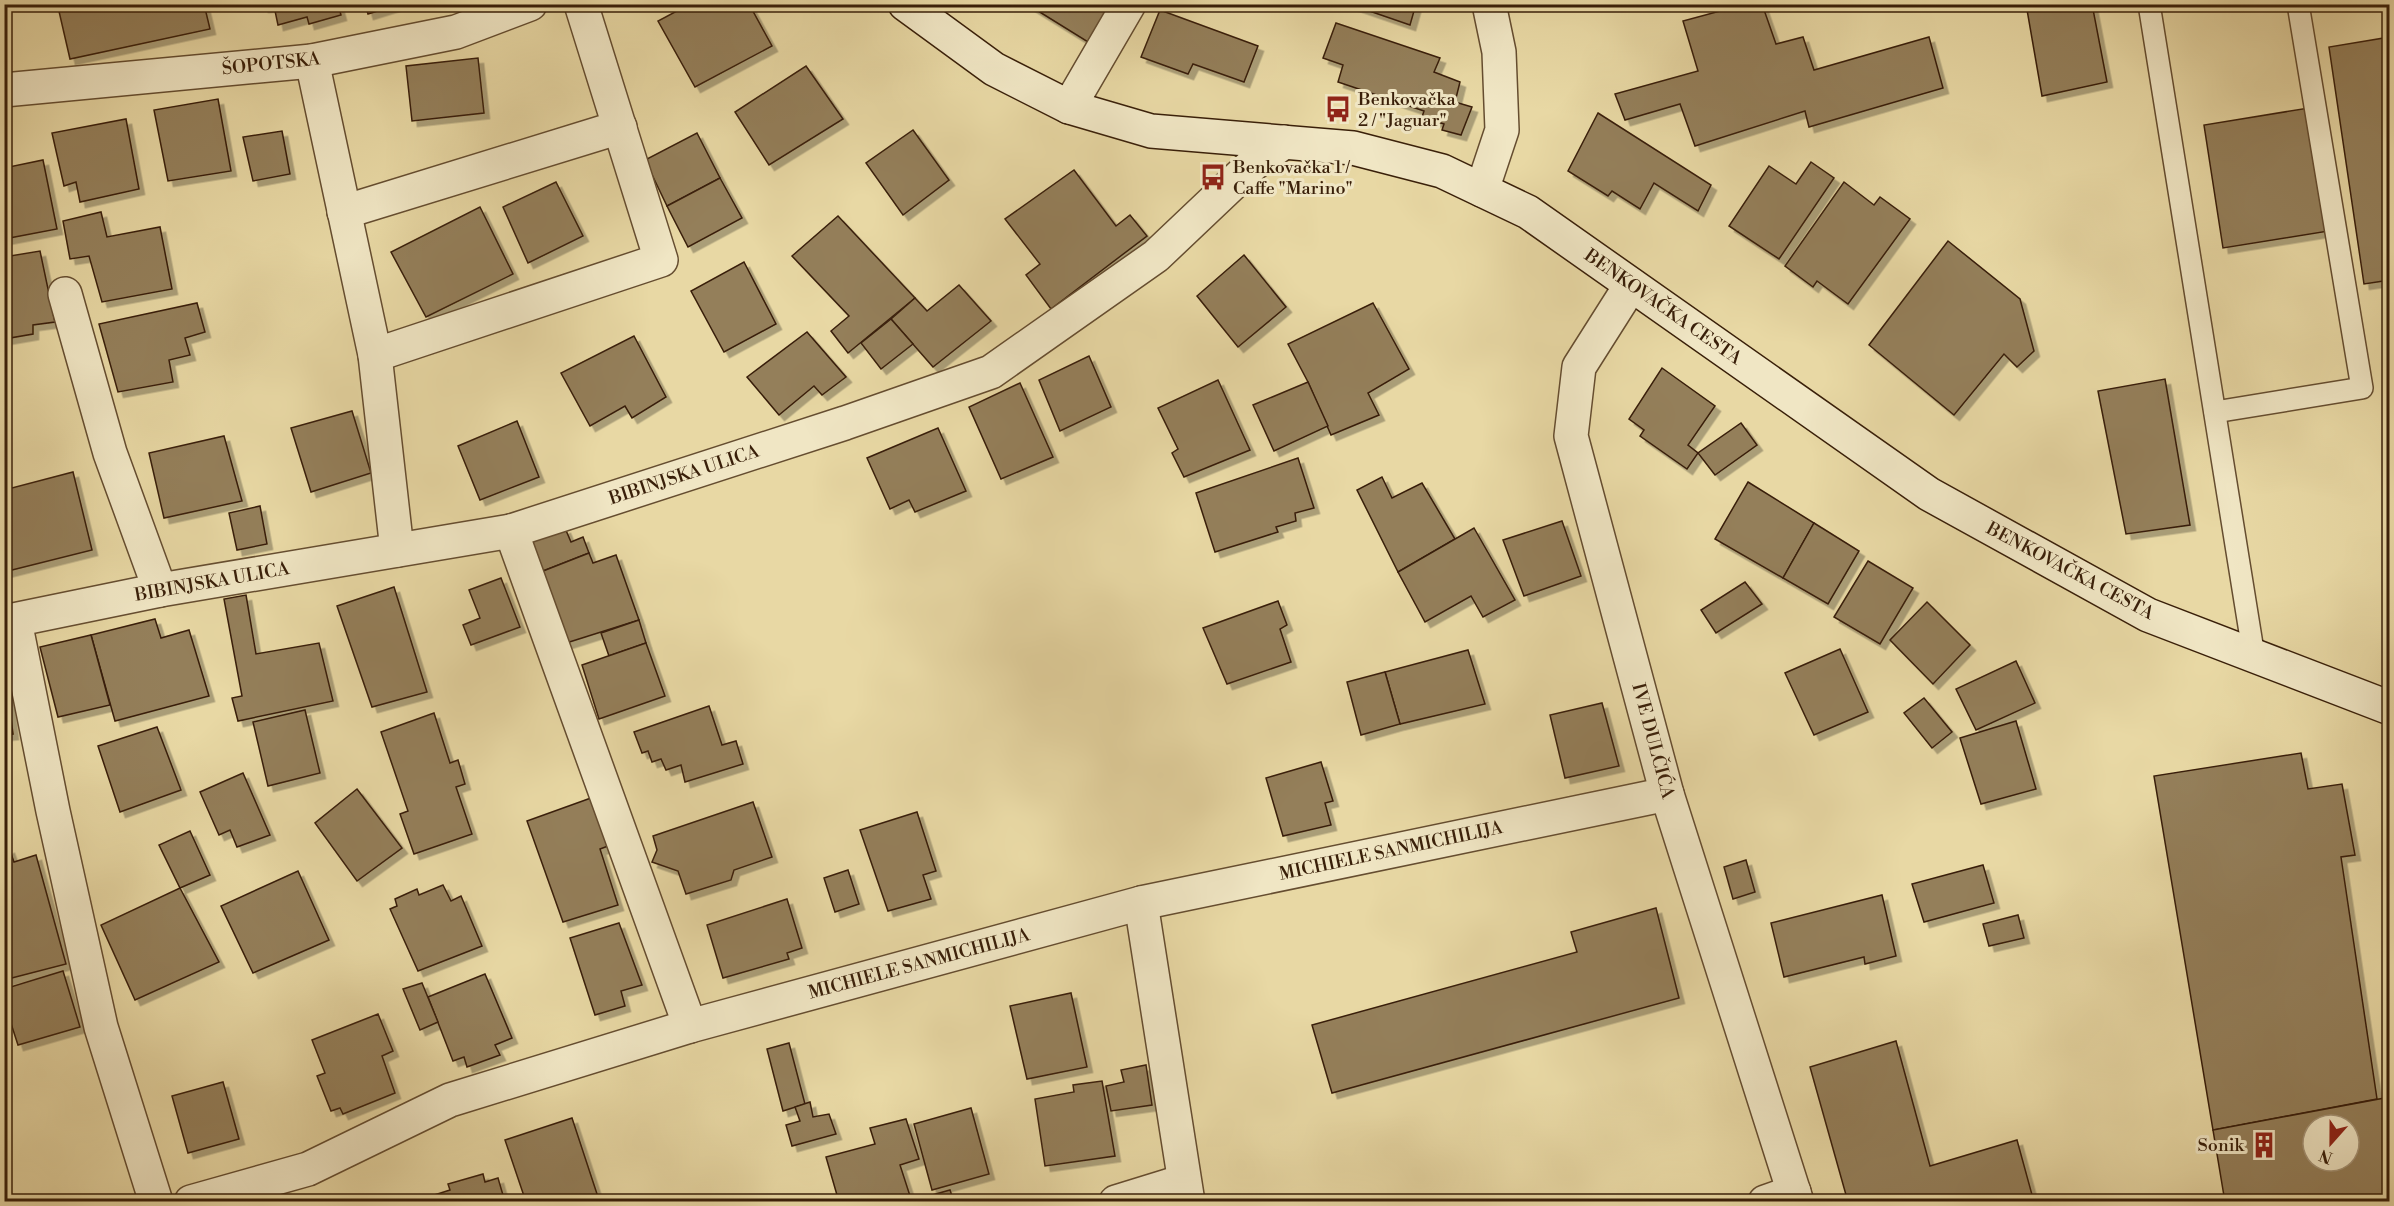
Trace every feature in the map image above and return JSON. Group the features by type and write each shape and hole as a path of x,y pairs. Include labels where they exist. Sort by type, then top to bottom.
{"street":[{"name":"ŠOPOTSKA","path":"4,90 312,62 456,32 530,4"},
{"path":"375,354 661,260 581,4"},
{"name":"BENKOVAČKA CESTA","path":"905,4 994,69 1069,107 1151,131 1353,148 1442,171 1528,212 1929,494 2148,615 2390,708"},
{"path":"1069,107 1129,4"},
{"path":"1482,190 1502,130 1499,52 1489,4"},
{"path":"312,62 375,354 397,550"},
{"path":"344,212 620,127"},
{"name":"BIBINJSKA ULICA","path":"10,621 160,590 511,531 845,423 991,372 1156,256 1253,164 1284,141"},
{"name":"IVE DULČIĆA","path":"1631,285 1579,367 1571,436 1667,794 1786,1198"},
{"path":"65,294 110,453 160,590"},
{"path":"511,531 690,1026"},
{"path":"10,621 101,1027 156,1202"},
{"name":"MICHIELE SANMICHILIJA","path":"191,1202 308,1170 450,1100 690,1026 1141,903 1667,794"},
{"path":"1116,1202 1186,1191 1141,903"}],"lane":[{"path":"2149,4 2254,657"},
{"path":"2215,412 2362,388 2298,4"}],"building":[{"path":"67,4 204,4 210,29 70,59 58,7"},
{"path":"262,4 338,4 341,15 309,24 307,17 278,25 274,6 263,7"},
{"path":"365,4 400,4 368,14"},
{"path":"690,4 749,4 772,46 695,87 658,21"},
{"path":"1032,4 1113,4 1088,42 1030,6"},
{"path":"1349,4 1416,4 1410,25"},
{"path":"1746,4 1762,4 1776,44 1803,37 1814,70 1929,37 1943,88 1809,127 1805,111 1695,146 1680,104 1625,120 1615,94 1698,71 1683,21"},
{"path":"2026,4 2092,4 2107,82 2042,96"},
{"path":"1160,10 1258,46 1244,82 1193,64 1188,74 1141,57"},
{"path":"1336,23 1440,58 1434,72 1460,82 1455,102 1472,107 1461,135 1442,130 1444,124 1422,117 1424,111 1338,82 1343,65 1323,58"},
{"path":"2390,37 2390,280 2364,284 2329,47"},
{"path":"478,58 484,113 412,121 406,66"},
{"path":"806,66 843,119 769,165 735,112"},
{"path":"218,99 231,171 168,181 154,110"},
{"path":"2315,107 2335,230 2223,248 2204,125"},
{"path":"1598,113 1711,185 1698,211 1654,183 1640,209 1612,191 1608,196 1568,171"},
{"path":"126,119 139,189 80,202 76,182 64,186 52,133"},
{"path":"913,130 949,180 903,215 866,163"},
{"path":"282,131 290,174 253,181 243,137"},
{"path":"697,133 720,178 667,206 645,160"},
{"path":"43,160 57,229 4,239 4,168"},
{"path":"1811,162 1834,178 1779,259 1729,226 1769,166 1796,184"},
{"path":"1074,170 1116,226 1130,215 1147,236 1051,309 1026,275 1040,264 1005,219"},
{"path":"720,178 742,218 688,247 667,206"},
{"path":"556,182 583,236 528,263 503,207"},
{"path":"1844,182 1874,205 1880,197 1910,219 1848,304 1817,281 1813,287 1785,266"},
{"path":"480,207 513,274 426,317 391,252"},
{"path":"101,212 107,237 160,227 172,289 102,302 89,256 70,259 63,221"},
{"path":"838,216 915,298 848,353 831,331 849,316 792,256"},
{"path":"1948,241 2020,299 2034,351 2017,367 2004,354 1954,415 1869,345"},
{"path":"40,251 55,322 33,325 33,334 4,339 4,257"},
{"path":"1244,255 1286,307 1238,347 1197,296"},
{"path":"744,262 776,324 724,352 691,291"},
{"path":"959,285 991,321 933,367 891,319 915,298 927,311"},
{"path":"197,303 205,332 185,338 190,355 169,360 173,382 118,392 99,324"},
{"path":"1373,303 1409,369 1368,393 1379,415 1331,435 1308,382 1288,344"},
{"path":"891,319 913,344 881,369 861,343"},
{"path":"807,332 846,377 822,395 814,386 779,415 747,377"},
{"path":"634,336 666,397 632,418 625,406 590,426 561,373"},
{"path":"1089,356 1111,407 1060,431 1039,380"},
{"path":"1662,368 1715,406 1688,445 1698,453 1687,469 1640,436 1644,430 1629,419"},
{"path":"2165,379 2190,525 2126,534 2098,391"},
{"path":"1218,380 1250,450 1184,477 1172,453 1178,449 1158,408"},
{"path":"1308,382 1328,426 1274,451 1253,405"},
{"path":"1020,383 1053,457 1001,479 969,407"},
{"path":"352,411 371,473 311,492 291,428"},
{"path":"517,421 539,477 480,500 458,446"},
{"path":"1741,423 1757,445 1715,475 1698,453"},
{"path":"938,428 966,491 915,512 909,500 890,509 867,458"},
{"path":"224,436 242,501 164,518 149,453"},
{"path":"1298,458 1314,508 1295,513 1296,521 1276,527 1278,532 1215,552 1196,493"},
{"path":"73,472 92,550 4,572 4,490"},
{"path":"1382,477 1392,498 1422,483 1455,539 1398,572 1357,490"},
{"path":"1748,482 1814,523 1783,578 1715,539"},
{"path":"260,506 267,544 237,550 229,513"},
{"path":"1562,521 1581,576 1524,596 1503,540"},
{"path":"1814,523 1859,551 1828,604 1783,578"},
{"path":"565,528 571,542 583,537 589,553 538,573 529,541"},
{"path":"1474,528 1515,600 1483,617 1471,596 1425,622 1398,572"},
{"path":"589,553 593,563 616,555 639,620 563,644 538,573"},
{"path":"1868,561 1913,588 1880,644 1834,617"},
{"path":"501,578 520,627 471,645 463,625 480,618 469,590"},
{"path":"1745,582 1762,604 1716,633 1701,610"},
{"path":"394,587 427,692 372,707 337,606"},
{"path":"246,595 256,654 319,643 333,701 238,721 232,698 242,696 224,599"},
{"path":"1278,601 1287,625 1280,629 1291,662 1227,684 1203,628"},
{"path":"1927,602 1970,645 1933,684 1890,640"},
{"path":"155,619 161,638 189,630 209,696 115,721 91,635"},
{"path":"639,620 646,643 609,656 601,633"},
{"path":"91,635 110,705 58,717 40,647"},
{"path":"646,643 665,696 599,719 582,665"},
{"path":"1840,649 1868,712 1814,735 1785,673"},
{"path":"1468,650 1485,704 1400,724 1385,672"},
{"path":"2016,661 2035,703 1976,730 1956,689"},
{"path":"4,672 13,734 4,735"},
{"path":"1385,672 1400,724 1361,735 1347,682"},
{"path":"1924,698 1952,732 1932,748 1904,713"},
{"path":"1602,703 1619,766 1565,778 1550,715"},
{"path":"709,706 722,745 736,741 743,764 685,782 681,765 666,770 661,759 652,762 648,751 642,753 634,732"},
{"path":"305,710 320,773 268,786 253,722"},
{"path":"434,713 450,763 458,760 465,784 456,787 472,834 414,854 400,814 408,811 381,732"},
{"path":"2016,721 2036,789 1981,804 1960,738"},
{"path":"157,727 181,790 120,812 98,746"},
{"path":"2301,753 2308,789 2342,784 2355,855 2341,857 2377,1099 2213,1130 2154,776"},
{"path":"1321,762 1333,801 1325,803 1331,825 1283,836 1266,778"},
{"path":"243,773 270,835 237,847 230,830 219,835 200,792"},
{"path":"357,789 402,848 357,881 315,823"},
{"path":"602,794 619,842 600,849 618,905 563,922 527,821"},
{"path":"753,802 772,857 734,870 731,880 686,894 678,871 652,862 657,850 653,836"},
{"path":"917,812 936,871 923,875 931,899 888,911 860,830"},
{"path":"190,831 210,875 180,888 159,845"},
{"path":"9,848 14,862 36,855 66,964 4,980 4,850"},
{"path":"1746,860 1755,892 1733,899 1724,867"},
{"path":"1983,865 1994,903 1924,922 1912,884"},
{"path":"848,870 859,904 835,912 824,878"},
{"path":"298,871 329,940 253,973 221,906"},
{"path":"443,885 451,901 461,896 482,946 418,971 390,909 397,906 395,899 417,889 419,895"},
{"path":"180,888 219,962 135,1000 101,925"},
{"path":"1882,895 1896,956 1865,964 1864,957 1784,977 1771,923"},
{"path":"787,899 802,948 787,953 789,959 723,978 707,925"},
{"path":"1656,908 1679,998 1332,1093 1312,1025 1577,952 1571,932"},
{"path":"2018,915 2024,938 1989,946 1983,924"},
{"path":"619,923 642,985 621,991 625,1006 595,1015 570,938"},
{"path":"63,971 80,1027 18,1045 4,1002 4,989"},
{"path":"485,974 512,1038 495,1045 500,1055 467,1067 464,1057 453,1061 428,997"},
{"path":"422,983 438,1022 420,1030 403,989"},
{"path":"1071,993 1087,1067 1027,1079 1010,1006"},
{"path":"378,1014 393,1051 382,1056 395,1093 343,1114 340,1108 331,1111 317,1076 325,1073 312,1040"},
{"path":"1896,1041 1930,1166 2017,1140 2034,1202 1848,1202 1810,1067"},
{"path":"789,1043 805,1104 783,1111 767,1049"},
{"path":"1146,1065 1152,1105 1111,1111 1106,1086 1124,1082 1121,1070"},
{"path":"1102,1081 1115,1156 1045,1166 1035,1099 1074,1092 1073,1085"},
{"path":"223,1082 239,1139 188,1153 172,1096"},
{"name":"Sonik","path":"2390,1097 2390,1202 2225,1202 2213,1130 2301,1114 2301,1173 2361,1173 2361,1113 2304,1113"},
{"path":"810,1102 813,1117 829,1114 836,1134 792,1146 786,1125 800,1121 795,1107"},
{"path":"971,1108 989,1174 932,1190 914,1124"},
{"path":"572,1118 599,1200 526,1202 505,1140"},
{"path":"906,1119 919,1159 900,1165 911,1199 901,1202 839,1202 826,1157 875,1144 870,1128"},
{"path":"483,1174 485,1182 498,1178 505,1202 430,1202 428,1197 450,1190 448,1184"},
{"path":"950,1190 954,1202 926,1202 925,1197"}],"place":[{"name":"Benkovačka 2 / \"Jaguar\"","path":"1338,109"},
{"name":"Benkovačka 1 / Caffe \"Marino\"","path":"1213,177"},
{"name":"Sonik","path":"2264,1145"}]}
